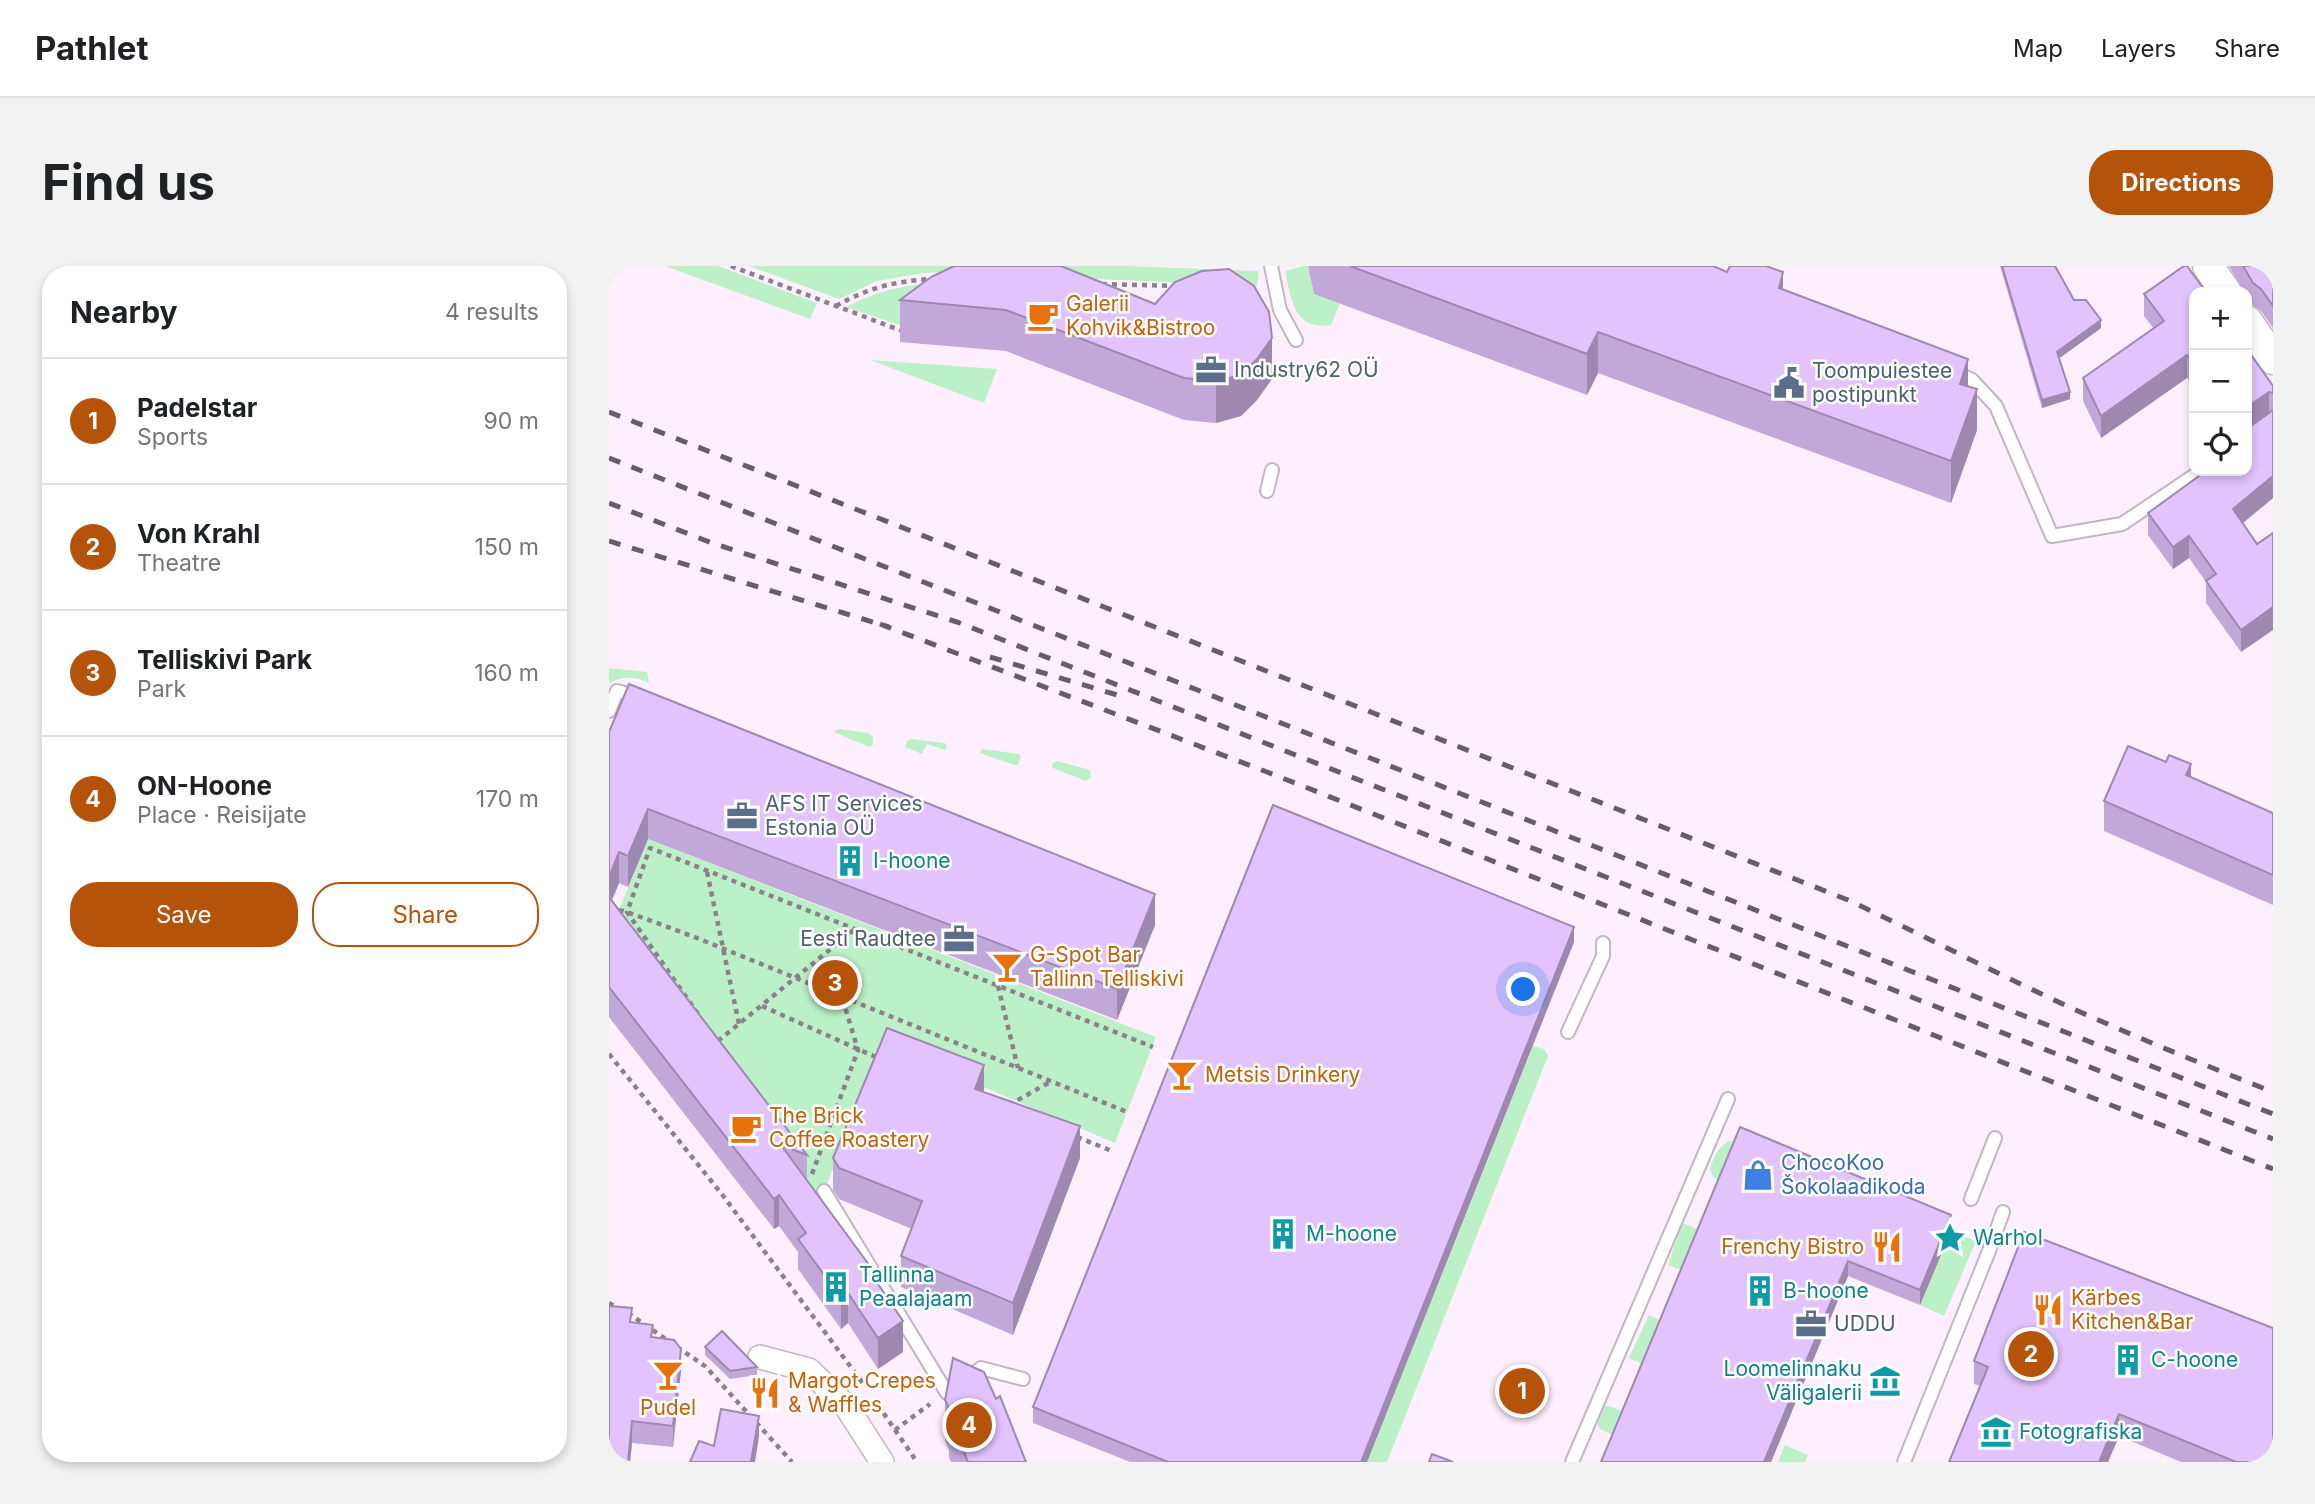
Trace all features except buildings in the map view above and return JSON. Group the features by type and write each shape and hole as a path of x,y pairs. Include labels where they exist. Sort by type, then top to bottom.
{"street":[{"path":"2208,266 2223,287"},
{"path":"2252,328 2273,359"},
{"path":"760,1357 809,1370 846,1406 882,1462"}],"lane":[{"path":"1271,266 1280,310 1296,340"},
{"path":"1948,368 1972,380 1996,406 2052,536 2122,524 2194,476"},
{"path":"1267,491 1272,470"},
{"path":"609,711 617,691 655,702"},
{"path":"1568,1032 1604,956 1603,943"},
{"path":"1572,1462 1728,1099"},
{"path":"1971,1199 1995,1138"},
{"path":"824,1191 947,1393 981,1368 1023,1379"},
{"path":"1904,1462 2003,1212"}],"path":[{"path":"731,266 902,331 909,325"},
{"path":"836,306 864,290 905,280 940,278"},
{"path":"1094,284 1189,287"},
{"path":"627,912 650,848 1153,1047"},
{"path":"707,871 739,1024"},
{"path":"609,908 627,912 725,950 1127,1112"},
{"path":"627,912 703,1021"},
{"path":"718,1041 856,929"},
{"path":"998,986 1018,1068"},
{"path":"812,1174 858,1050 842,997"},
{"path":"762,1006 882,1060"},
{"path":"710,1031 724,1051"},
{"path":"609,1054 721,1193 866,1387"},
{"path":"1015,1113 1003,1108 1051,1081"},
{"path":"1076,1137 1112,1151"},
{"path":"805,1164 824,1191"},
{"path":"609,1303 705,1366 792,1462"},
{"path":"896,1429 947,1393"},
{"path":"873,1398 917,1462"}],"green space":[{"path":"665,266 718,266 817,303 810,319"},
{"path":"749,266 965,266 964,271 923,273 877,281 839,299"},
{"path":"981,266 1127,266 1259,271 1257,286 980,274"},
{"path":"1308,266 1314,294 1340,303 1331,325 1309,323 1296,311 1285,271"},
{"path":"943,283 902,326 846,307 893,289"},
{"path":"870,360 997,369 984,403"},
{"path":"609,668 647,672 649,683 629,678 609,683"},
{"path":"838,729 868,733 873,737 873,745 869,747 834,732"},
{"path":"911,739 945,743 947,747 945,750 927,744 922,754 905,747"},
{"path":"982,749 1019,754 1021,757 1018,765 1014,765 980,753"},
{"path":"1057,761 1090,770 1091,777 1086,781 1053,768 1052,764"},
{"path":"648,839 1156,1037 1115,1143 884,1045 824,1191 816,1198 611,929"},
{"path":"1533,1046 1544,1049 1548,1056 1387,1462 1367,1462"},
{"path":"1729,1141 1740,1143 1723,1183 1713,1177 1710,1169 1717,1153"},
{"path":"1682,1223 1703,1231 1686,1272 1668,1265"},
{"path":"1951,1231 1976,1241 1944,1316 1920,1305"},
{"path":"1649,1315 1665,1323 1647,1366 1629,1358"},
{"path":"1602,1406 1610,1406 1627,1414 1618,1437 1600,1429 1597,1423"},
{"path":"1785,1445 1808,1455 1805,1462 1778,1462"}],"railway":[{"path":"609,412 1848,900 2091,1017 2273,1092"},
{"path":"609,458 2273,1114"},
{"path":"609,503 712,543 957,622 2273,1139"},
{"path":"609,541 889,627"},
{"path":"880,624 1267,772 2273,1169"},
{"path":"990,657 1124,697"}],"place":[{"name":"Galerii Kohvik&Bistroo","path":"1043,316"},
{"name":"Industry62 OÜ","path":"1211,370"},
{"name":"Toompuiestee postipunkt","path":"1789,383"},
{"name":"AFS IT Services Estonia OÜ","path":"742,816"},
{"name":"I-hoone","path":"850,861"},
{"name":"Eesti Raudtee","path":"959,939"},
{"name":"G-Spot Bar Tallinn Telliskivi","path":"1007,967"},
{"name":"Telliskivi Park","path":"835,983"},
{"name":"Metsis Drinkery","path":"1182,1075"},
{"name":"The Brick Coffee Roastery","path":"746,1128"},
{"name":"ChocoKoo Šokolaadikoda","path":"1758,1175"},
{"name":"M-hoone","path":"1283,1234"},
{"name":"Warhol","path":"1950,1238"},
{"name":"Frenchy Bistro","path":"1887,1247"},
{"name":"Tallinna Peaalajaam","path":"836,1287"},
{"name":"B-hoone","path":"1760,1291"},
{"name":"Kärbes Kitchen&Bar","path":"2048,1310"},
{"name":"UDDU","path":"1811,1324"},
{"name":"Von Krahl","path":"2031,1354"},
{"name":"C-hoone","path":"2128,1360"},
{"name":"Pudel","path":"668,1375"},
{"name":"Loomelinnaku Väligalerii","path":"1885,1381"},
{"name":"Padelstar","path":"1522,1391"},
{"name":"Margot Crepes & Waffles","path":"765,1393"},
{"name":"ON-Hoone","path":"969,1425"},
{"name":"Fotografiska","path":"1996,1432"}]}
